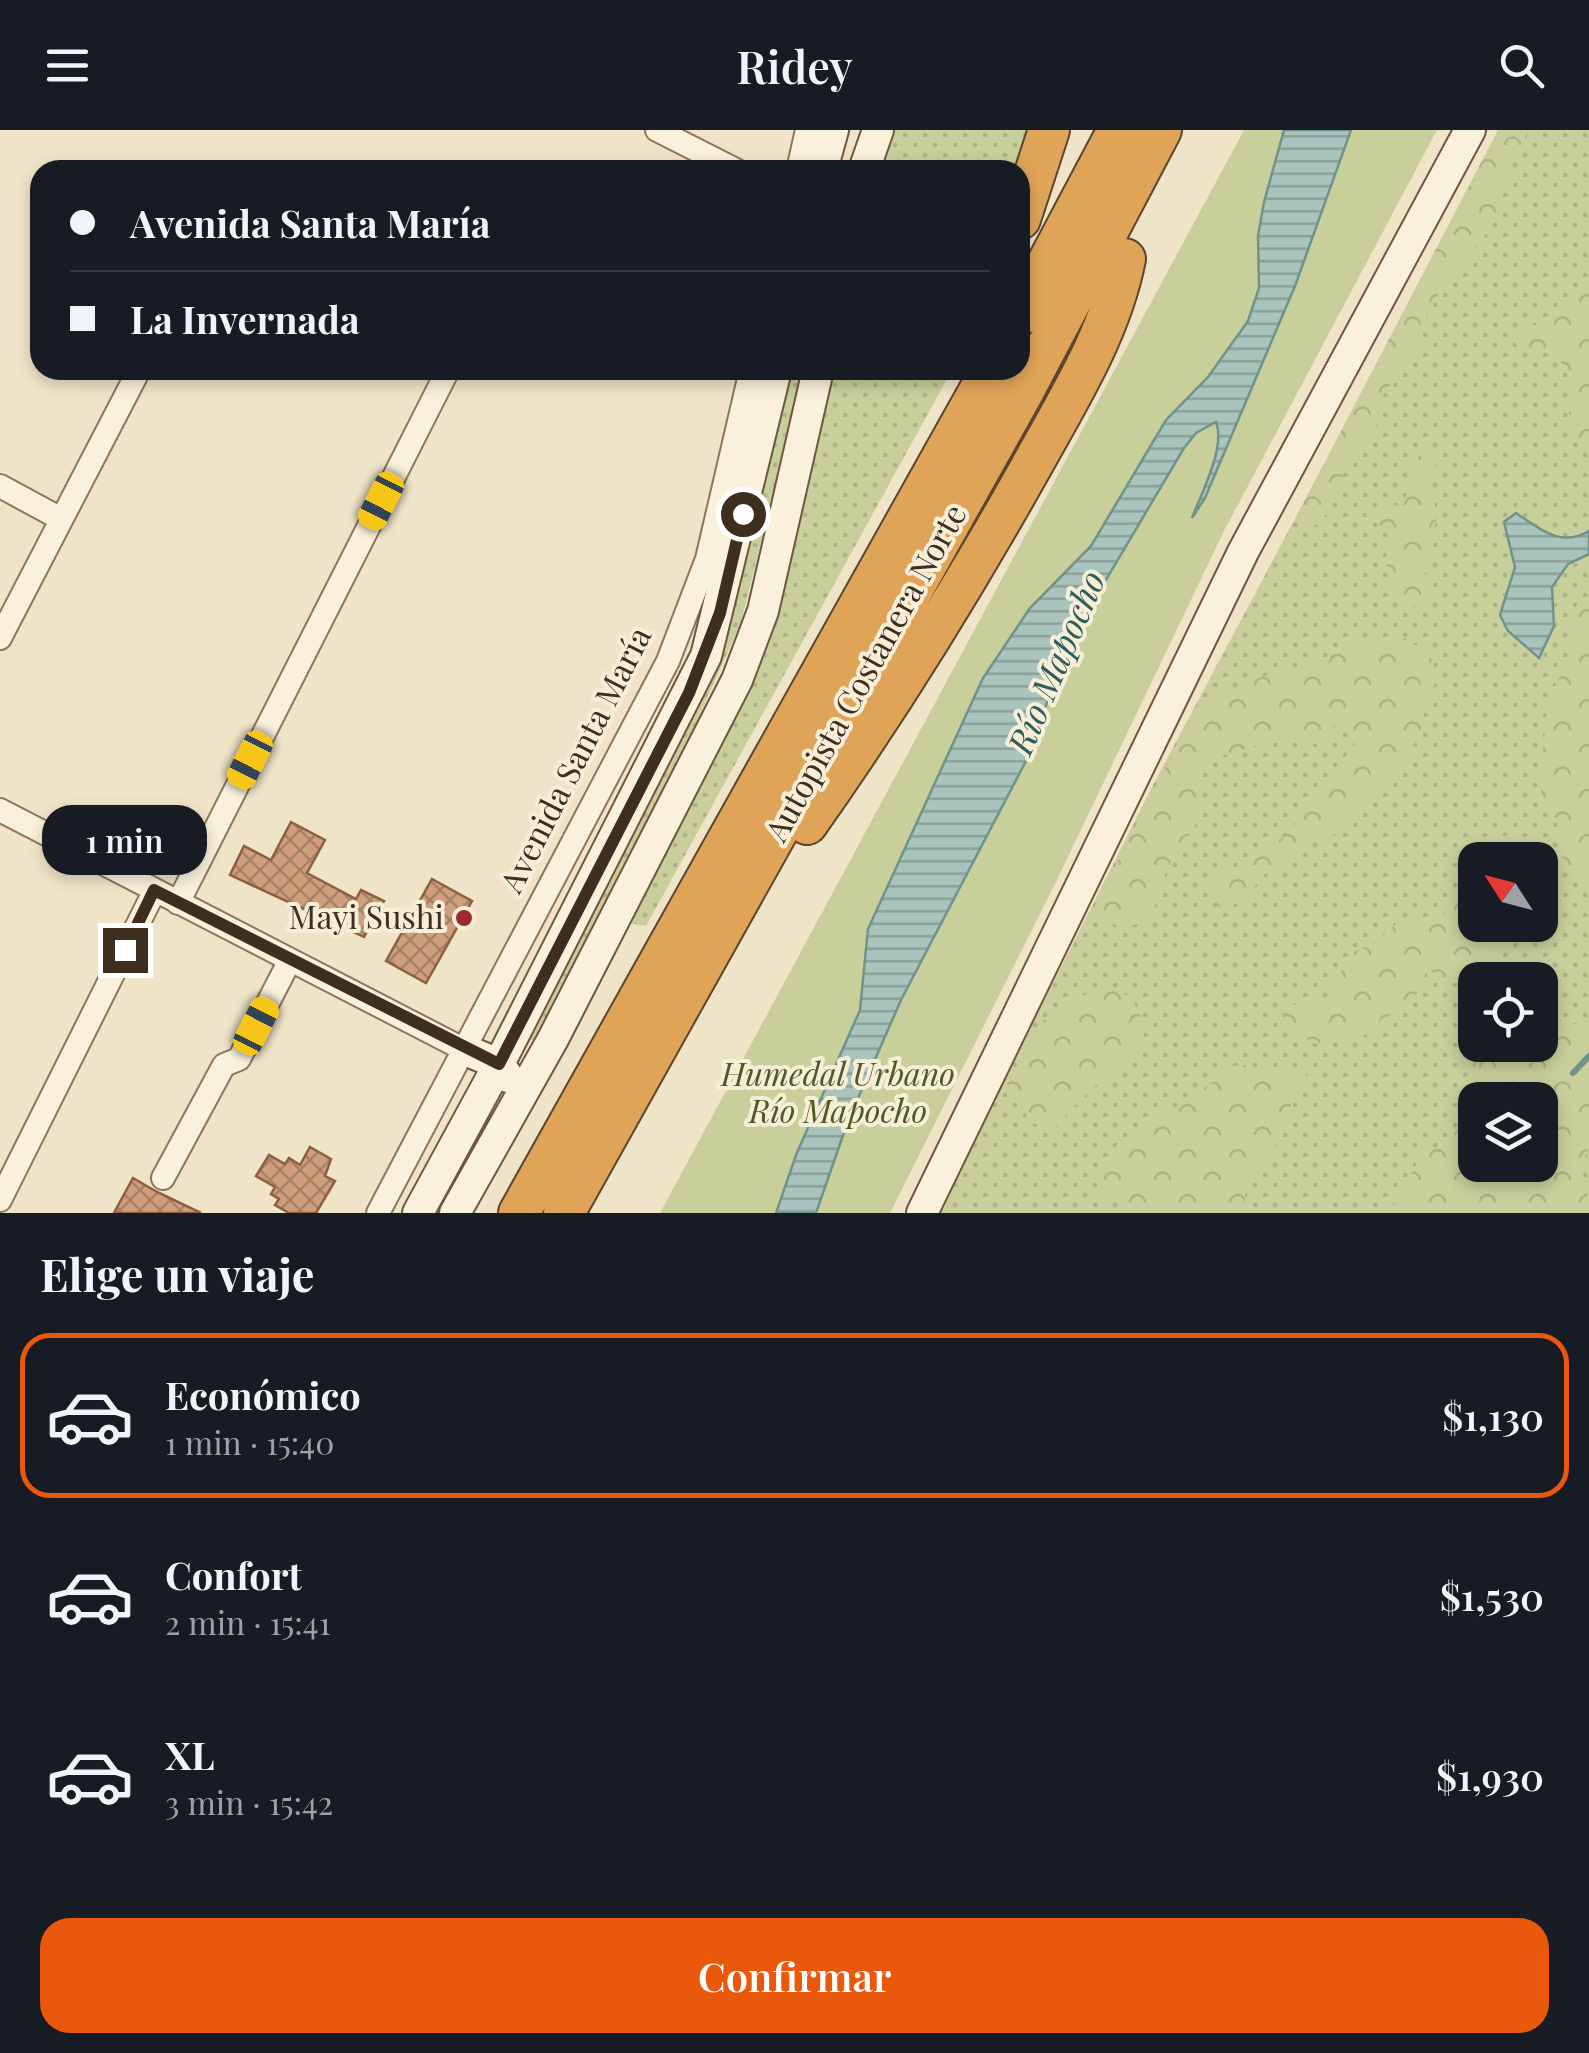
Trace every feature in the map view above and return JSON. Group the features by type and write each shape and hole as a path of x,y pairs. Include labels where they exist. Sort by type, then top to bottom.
{"highway":[{"path":"1030,188 1049,130"},
{"path":"1030,296 1118,130"},
{"name":"Autopista Costanera Norte","path":"1030,379 1161,130"},
{"path":"721,932 808,823 921,658 1095,348 1119,287 1125,259"},
{"path":"840,643 959,380"},
{"name":"Autopista Costanera Norte","path":"519,1213 985,380"},
{"name":"Autopista Costanera Norte","path":"564,1213 1029,380"}],"main road":[{"path":"825,160 833,130"},
{"path":"868,160 878,130"},
{"path":"922,1213 1251,535 1470,130"},
{"path":"418,1213 499,1064 706,656 774,380"},
{"path":"455,1213 501,1134 680,793 751,646 816,380"},
{"path":"465,1050 499,1064 510,1084 501,1134"},
{"path":"465,1050 474,1080 474,1110"}],"street":[{"path":"657,130 716,160"},
{"path":"800,160 808,130"},
{"path":"0,638 133,380"},
{"path":"178,903 443,380"},
{"name":"Avenida Santa María","path":"378,1213 668,661 707,560 748,380"},
{"path":"0,486 61,520"},
{"path":"0,810 465,1050"},
{"path":"0,1200 154,890"},
{"path":"163,1178 224,1064 239,1059 290,960"}],"green space":[{"path":"888,130 1028,130 1020,160 879,160"},
{"name":"Humedal Urbano Río Mapocho","path":"1244,130 1437,130 1224,531 1055,884 890,1213 660,1213"},
{"path":"1498,130 1528,130 1501,193 1493,226 1444,284 1427,313 1420,346 1380,399 1377,424 1344,470 1331,510 1313,527 1294,521"},
{"path":"1502,130 1589,130 1589,1213 937,1213 1153,785"},
{"path":"1589,285 1589,438 1573,441 1569,413 1576,390 1554,349 1532,355 1518,350 1513,334 1556,316 1561,301"},
{"path":"784,380 802,380 741,622 672,778 535,1042 526,1036 702,696"},
{"path":"826,380 946,380 646,926 628,923 729,726"},
{"path":"1424,448 1441,455 1427,485 1438,513 1423,572 1432,579 1433,603 1415,606 1402,604 1394,597 1387,573 1387,530 1365,515 1383,501 1397,506 1412,489 1406,475"},
{"path":"1580,598 1589,603 1589,877 1575,882 1561,854 1563,823 1543,809 1541,784 1548,703 1568,659"},
{"path":"1401,636 1429,654 1439,677 1428,695 1420,733 1396,777 1365,799 1335,836 1312,839 1304,854 1267,872 1241,902 1220,908 1208,893 1208,872 1248,866 1289,831 1303,803 1355,744 1351,728 1333,726 1321,746 1278,741 1208,759 1199,781 1204,803 1196,824 1165,872 1162,895 1148,919 1125,930 1092,912 1189,720 1217,696 1264,676 1304,668 1363,639 1385,641"},
{"path":"1521,834 1528,842 1496,842 1503,836"},
{"path":"1458,893 1458,942 1505,942 1499,950 1501,960 1458,962 1458,982 1427,970 1412,1004 1380,1020 1382,1030 1374,1033 1316,1044 1281,1025 1291,1005 1325,1000 1352,952 1374,944 1399,921 1443,916"},
{"path":"1101,985 1131,997 1144,1024 1144,1047 1089,1091 1049,1133 1030,1120 1007,1083 1042,1021"},
{"path":"1589,1025 1589,1147 1582,1166 1589,1213 1389,1213 1422,1154 1448,1143 1458,1128 1458,1182 1558,1182 1558,1082 1472,1082 1478,1062 1558,1062 1558,1026"},
{"path":"1248,1065 1270,1073 1305,1067 1307,1083 1292,1102 1279,1142 1246,1185 1244,1208 1250,1213 1135,1213 1095,1191 1110,1152 1135,1129 1190,1099 1233,1066"}],"water":[{"name":"Río Mapocho","path":"1284,130 1351,130 1295,286 1205,498 1192,518 1215,457 1216,422 1196,433 1184,448 1068,644 1026,761 901,1000 848,1121 816,1213 776,1213 796,1155 860,1010 868,929 983,678 1030,608 1091,546 1166,420 1208,377 1248,321 1259,288 1258,236 1264,202"},
{"path":"1516,513 1559,537 1589,531 1589,554 1568,564 1552,587 1554,626 1539,658 1508,631 1500,615 1515,567 1504,522"}],"building":[{"path":"291,822 325,840 307,873 356,899 361,890 384,901 364,937 230,875 244,846 271,860"},
{"path":"432,879 472,901 426,983 386,961"},
{"path":"310,1147 331,1159 325,1176 335,1181 316,1213 289,1213 275,1205 279,1199 271,1194 275,1187 256,1176 269,1155 285,1164 289,1158 300,1165"},
{"path":"133,1178 157,1192 201,1213 114,1213"}],"waterway":[{"path":"1573,1073 1589,1056"}],"place":[{"name":"Mayi Sushi","path":"464,918"}],"route":[{"path":"125,950 154,890 499,1064 706,656 743,514"}]}
